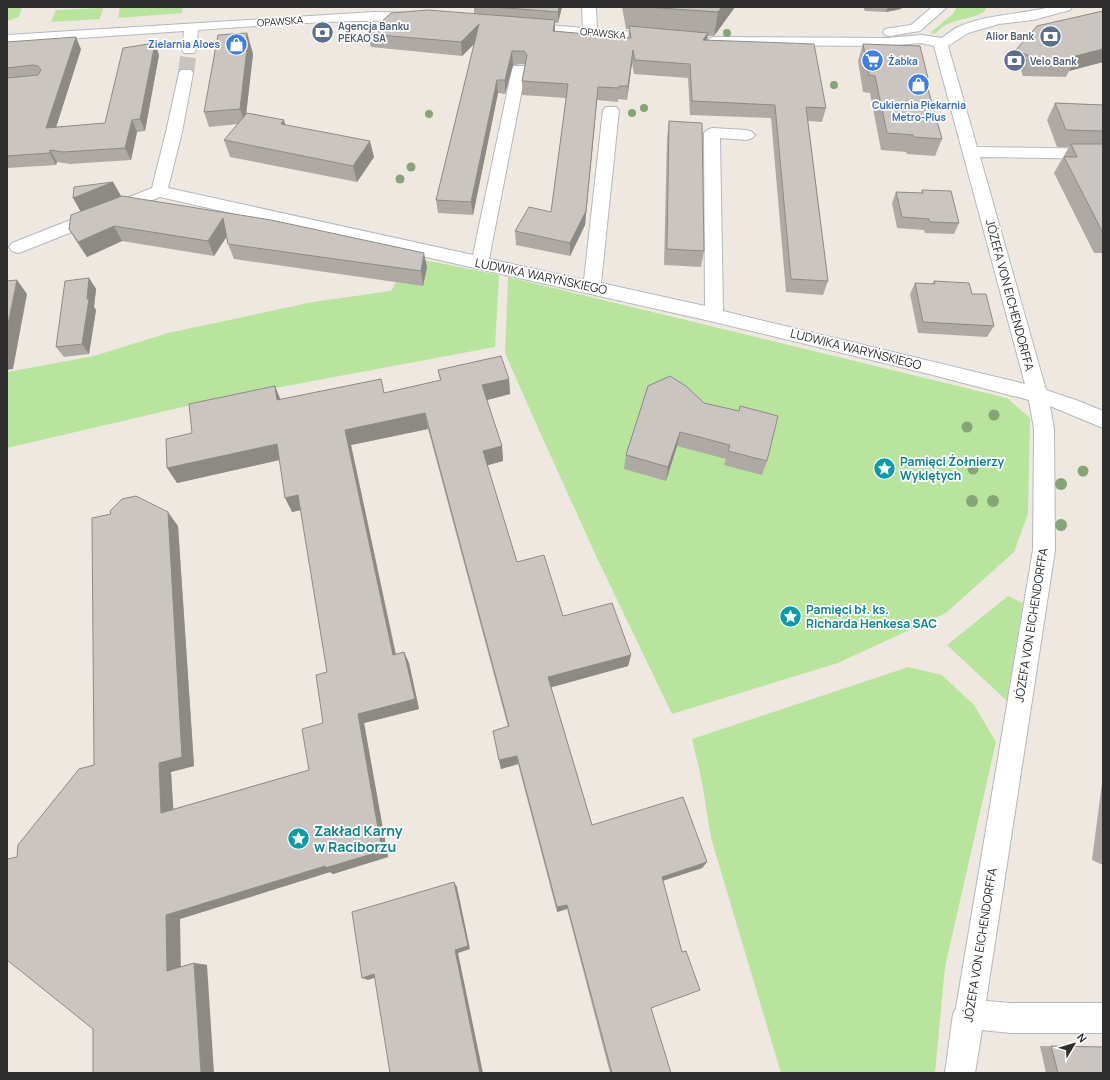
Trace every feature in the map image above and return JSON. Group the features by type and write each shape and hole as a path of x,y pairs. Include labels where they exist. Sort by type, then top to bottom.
{"street":[{"path":"589,7 590,32"},
{"path":"925,37 940,7"},
{"path":"1025,7 1060,8"},
{"path":"699,41 887,42 925,37 950,40 959,31 1000,13 1033,16 1060,8"},
{"name":"OPAWSKA","path":"7,39 374,16 431,19"},
{"name":"OPAWSKA","path":"514,26 676,39"},
{"path":"189,50 191,27"},
{"name":"JÓZEFA VON EICHENDORFFA","path":"925,37 971,152 1038,395 1044,429 1044,550 968,1014 960,1073"},
{"path":"480,262 519,69"},
{"path":"18,247 159,191 174,132 186,73"},
{"path":"592,287 611,110"},
{"path":"714,314 712,133 747,135"},
{"path":"971,152 1103,154"},
{"name":"LUDWIKA WARYŃSKIEGO","path":"159,191 342,233 714,314 1038,395 1069,405 1103,420"},
{"path":"968,1014 1011,1018 1103,1018"}],"green space":[{"path":"7,7 22,7 19,17 7,21"},
{"path":"120,7 183,7 182,13 118,18"},
{"path":"957,7 986,7 986,10 974,17 954,21 941,28 935,34 930,33 953,14"},
{"path":"103,8 100,19 51,22 56,10"},
{"path":"410,257 499,275 495,347 217,399 7,448 7,372 94,356 168,333 313,302 391,291"},
{"path":"508,277 1007,398 1030,418 1028,514 1014,552 946,613 838,663 672,714 597,558 505,353"},
{"path":"1008,596 1023,603 1007,701 947,645"},
{"path":"908,667 942,675 974,705 996,742 945,967 935,1073 781,1073 711,838 702,782 692,739"}],"building":[{"path":"494,7 559,7 558,12"},
{"path":"645,7 722,7 718,12"},
{"path":"428,10 555,20 553,31 631,38 629,26 708,33 703,40 814,44 826,108 806,107 828,281 791,279 775,105 692,101 690,64 635,60 633,50 628,86 619,86 619,88 598,87 586,211 570,243 515,231 529,207 551,212 568,84 522,81 527,55 524,51 512,51 505,80 497,80 471,202 436,200 479,24 461,42 368,34 391,13"},
{"path":"1103,11 1103,49 1072,57 1074,62 1030,62 1028,55 1015,51 1037,26"},
{"path":"247,33 246,39 248,40 240,109 204,112 218,35"},
{"path":"76,37 46,128 105,123 123,48 155,43 140,119 132,120 125,148 63,152 50,150 50,153 7,156 7,78 38,75 41,70 38,66 33,65 7,68 7,42"},
{"path":"863,44 920,46 928,78 925,78 942,139 887,133 875,76 869,75"},
{"path":"1055,103 1103,105 1103,131 1066,130"},
{"path":"247,113 284,120 281,124 370,141 353,166 224,140"},
{"path":"669,121 702,123 704,251 667,249"},
{"path":"1071,144 1103,144 1103,233 1064,157 1077,157"},
{"path":"113,182 73,198 74,187"},
{"path":"922,190 951,191 959,223 930,222 929,219 902,217 896,192 923,193"},
{"path":"122,196 271,220 424,253 421,271 228,244 223,218 208,241 114,226 78,242 69,229 71,215"},
{"path":"89,278 87,299 89,299 82,344 56,347 65,281"},
{"path":"17,280 7,329 7,281"},
{"path":"934,281 969,283 972,294 986,294 994,326 923,322 915,283 935,284"},
{"path":"501,356 509,379 482,385 502,446 483,451 517,562 544,555 563,616 612,603 631,655 548,677 592,825 683,797 707,862 662,877 682,952 686,951 700,990 651,1008 671,1073 612,1073 567,905 557,907 517,756 499,760 493,731 509,726 425,413 345,430 393,655 404,652 415,699 358,714 382,851 325,868 325,866 166,915 167,971 194,963 201,1073 93,1073 93,1029 7,960 7,859 17,857 18,845 79,769 94,765 92,518 111,514 110,511 122,499 136,496 168,512 182,757 159,763 161,813 309,770 302,729 323,723 316,675 327,672 298,495 285,498 277,444 167,468 166,439 192,433 189,404 275,386 277,400 381,379 384,393 441,380 438,370"},
{"path":"670,376 686,386 704,403 739,411 740,406 778,416 767,461 728,451 730,445 680,432 668,467 626,455 648,386"},
{"path":"454,882 468,946 455,950 480,1073 390,1073 374,974 362,978 352,912"},
{"path":"1051,1046 1103,1047 1103,1073 1058,1073"}],"tunnel":[{"path":"186,73 189,50"}],"place":[{"name":"Agencja Banku PEKAO SA","path":"323,32"},
{"name":"Alior Bank","path":"1050,36"},
{"name":"Zielarnia Aloes","path":"236,44"},
{"name":"Żabka","path":"873,61"},
{"name":"Velo Bank","path":"1014,61"},
{"name":"Cukiernia Piekarnia Metro-Plus","path":"919,85"},
{"name":"Pamięci Żołnierzy Wyklętych","path":"884,468"},
{"name":"Pamięci bł. ks. Richarda Henkesa SAC","path":"790,616"},
{"name":"Zakład Karny w Raciborzu","path":"298,838"}]}
